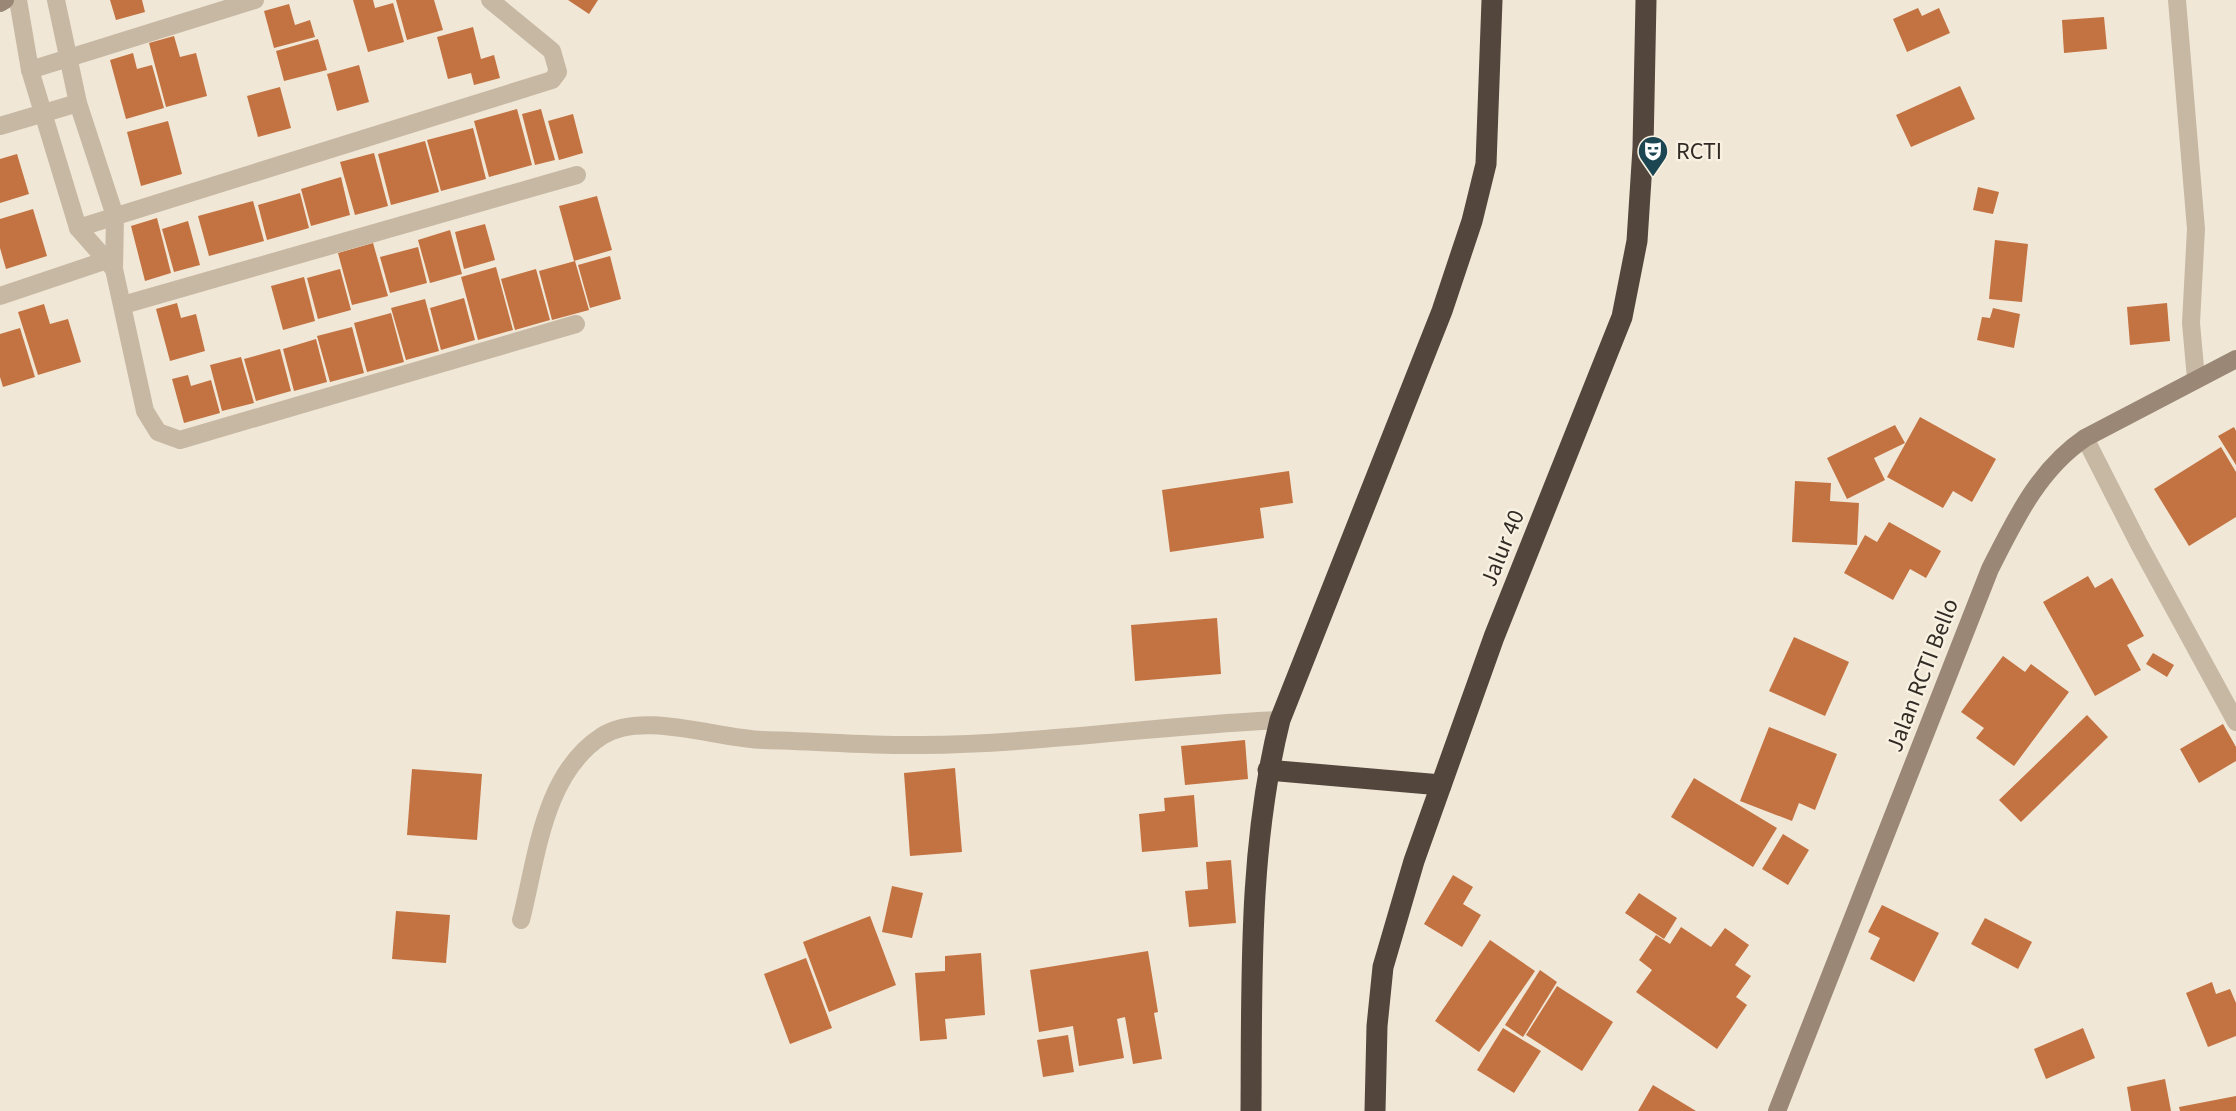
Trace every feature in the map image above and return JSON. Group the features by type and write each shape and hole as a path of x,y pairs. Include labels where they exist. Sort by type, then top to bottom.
{"highway":[{"path":"1251,1111 1253,911 1268,770 1280,720 1442,311 1472,221 1486,164 1492,0"},
{"name":"Jalur 40","path":"1375,1111 1377,1026 1384,967 1414,861 1493,637 1622,317 1637,241 1643,148 1646,0"},
{"path":"1268,770 1441,785"}],"street":[{"path":"0,3 5,0"},
{"path":"18,0 41,114 78,228 112,262"},
{"path":"56,0 78,103 115,216 112,262 145,411 158,432 180,440 576,324"},
{"path":"30,70 255,0"},
{"path":"2177,0 2196,229 2191,323 2196,379"},
{"path":"78,228 552,80 558,72 552,51 491,1"},
{"path":"0,126 78,103"},
{"path":"123,305 577,174"},
{"path":"0,296 112,262"},
{"name":"Jalan RCTI Bello","path":"1777,1111 1990,569 2015,520 2040,480 2062,454 2085,438 2236,359"},
{"path":"2085,438 2140,547 2236,722"},
{"path":"521,920 546,814 568,772 585,748 605,734 628,728 662,726 748,740 922,745 1280,720"}],"building":[{"path":"110,0 142,0 145,12 116,20"},
{"path":"353,0 373,0 375,8 393,3 404,42 368,52"},
{"path":"396,0 434,0 443,30 407,40"},
{"path":"568,0 598,0 589,14"},
{"path":"289,4 295,25 310,20 315,37 274,48 264,11"},
{"path":"1918,8 1922,16 1939,8 1950,33 1907,52 1893,19"},
{"path":"2104,17 2107,49 2064,53 2062,20"},
{"path":"473,27 481,59 494,55 500,78 474,85 471,73 448,79 437,37"},
{"path":"174,36 180,57 196,53 207,96 166,107 149,43"},
{"path":"318,39 327,70 284,81 276,51"},
{"path":"133,53 137,69 152,65 164,108 126,119 110,60"},
{"path":"359,65 369,102 337,111 327,74"},
{"path":"1960,86 1975,119 1911,147 1896,115"},
{"path":"280,87 291,128 258,137 247,96"},
{"path":"517,109 532,165 489,177 474,121"},
{"path":"541,109 555,160 535,165 522,114"},
{"path":"573,114 583,153 559,160 548,121"},
{"path":"168,121 182,174 141,186 127,132"},
{"path":"473,128 486,179 441,191 427,140"},
{"path":"425,141 439,192 391,205 378,154"},
{"path":"374,153 388,206 355,215 340,162"},
{"path":"17,154 29,194 0,203 0,159"},
{"path":"341,177 350,215 311,226 301,189"},
{"path":"1978,187 1999,192 1993,214 1973,210"},
{"path":"300,193 309,228 267,240 258,205"},
{"path":"597,196 612,250 574,261 559,206"},
{"path":"253,201 264,241 209,256 198,216"},
{"path":"33,209 47,256 6,269 0,248 0,219"},
{"path":"157,218 171,273 145,281 131,226"},
{"path":"188,221 200,265 174,272 162,229"},
{"path":"485,224 495,260 464,269 455,232"},
{"path":"450,230 462,274 430,283 418,240"},
{"path":"1995,240 2028,244 2022,302 1989,299"},
{"path":"373,243 388,296 352,305 338,253"},
{"path":"418,247 427,283 390,293 380,257"},
{"path":"610,256 621,299 590,308 578,265"},
{"path":"575,261 589,310 552,320 539,271"},
{"path":"496,267 513,330 478,340 461,277"},
{"path":"340,269 351,310 318,319 307,278"},
{"path":"536,269 550,320 515,330 501,279"},
{"path":"304,277 315,321 283,330 271,286"},
{"path":"464,298 475,340 441,350 430,308"},
{"path":"425,299 439,351 406,360 391,308"},
{"path":"177,303 181,318 196,314 205,351 170,361 156,309"},
{"path":"2167,303 2170,341 2130,345 2127,307"},
{"path":"44,304 50,324 68,319 81,362 38,375 18,312"},
{"path":"1993,308 2020,314 2014,348 1977,340 1982,317 1990,318"},
{"path":"391,313 404,362 367,372 354,323"},
{"path":"352,327 364,373 330,382 317,336"},
{"path":"20,328 35,377 3,387 0,377 0,334"},
{"path":"316,339 327,382 294,391 283,349"},
{"path":"280,349 291,391 256,401 244,359"},
{"path":"241,357 254,403 222,411 210,365"},
{"path":"188,375 191,386 211,380 220,413 184,423 172,379"},
{"path":"1920,417 1996,459 1972,502 1953,491 1943,508 1887,477"},
{"path":"1895,425 1905,443 1874,458 1885,480 1847,499 1827,458"},
{"path":"2234,427 2236,431 2236,465 2218,436"},
{"path":"2221,447 2236,472 2236,517 2189,546 2154,489"},
{"path":"1289,471 1293,503 1260,508 1264,538 1170,552 1162,490"},
{"path":"1795,481 1831,483 1830,501 1859,503 1857,545 1792,542"},
{"path":"1889,522 1941,551 1926,578 1910,569 1893,600 1844,573 1865,535 1877,542"},
{"path":"2088,576 2095,588 2112,578 2144,636 2127,645 2141,670 2095,696 2043,602"},
{"path":"1217,618 1221,674 1135,681 1131,625"},
{"path":"1794,637 1849,662 1825,716 1769,691"},
{"path":"2153,653 2174,665 2167,677 2146,664"},
{"path":"2003,656 2025,672 2031,664 2069,692 2014,766 1976,738 1984,728 1961,712"},
{"path":"2087,715 2108,737 2021,822 1999,800"},
{"path":"2223,724 2236,747 2236,761 2199,783 2180,749"},
{"path":"1769,727 1837,754 1815,810 1799,803 1792,821 1740,801"},
{"path":"1245,740 1248,779 1185,785 1181,746"},
{"path":"955,768 962,852 910,856 904,773"},
{"path":"412,769 482,774 477,840 407,835"},
{"path":"1694,778 1777,828 1753,867 1671,817"},
{"path":"1194,795 1198,847 1142,852 1139,814 1165,811 1164,798"},
{"path":"1783,834 1809,850 1788,885 1762,869"},
{"path":"1231,860 1236,923 1189,927 1185,891 1208,889 1206,862"},
{"path":"1453,875 1473,887 1463,904 1481,915 1462,947 1424,924"},
{"path":"892,886 923,893 912,938 882,932"},
{"path":"1639,893 1677,918 1664,939 1625,913"},
{"path":"1882,905 1939,933 1914,982 1870,959 1880,938 1868,932"},
{"path":"396,911 450,915 446,963 392,959"},
{"path":"870,916 896,985 829,1012 803,942"},
{"path":"1985,918 2032,942 2018,969 1971,944"},
{"path":"1681,927 1711,947 1725,928 1749,945 1735,965 1751,976 1736,997 1747,1005 1717,1049 1636,992 1652,970 1639,960 1656,935 1670,944"},
{"path":"1490,940 1535,971 1479,1052 1435,1021"},
{"path":"1148,951 1162,1059 1133,1064 1125,1017 1117,1019 1124,1058 1079,1066 1073,1026 1039,1032 1030,970"},
{"path":"981,953 985,1015 945,1019 947,1039 920,1041 915,973 945,971 945,956"},
{"path":"806,958 832,1028 790,1044 764,974"},
{"path":"1540,970 1557,982 1523,1037 1505,1025"},
{"path":"2212,982 2216,994 2230,989 2236,1003 2236,1036 2208,1047 2186,993"},
{"path":"1557,986 1613,1022 1582,1071 1526,1035"},
{"path":"1503,1028 1541,1051 1514,1093 1477,1070"},
{"path":"2083,1028 2095,1058 2046,1079 2034,1049"},
{"path":"1068,1035 1074,1072 1043,1077 1037,1040"},
{"path":"2165,1079 2171,1111 2131,1111 2127,1087"},
{"path":"1653,1085 1696,1111 1638,1111"},
{"path":"2236,1096 2236,1111 2180,1111 2179,1107"}],"place":[{"name":"RCTI","path":"1653,178"}]}
